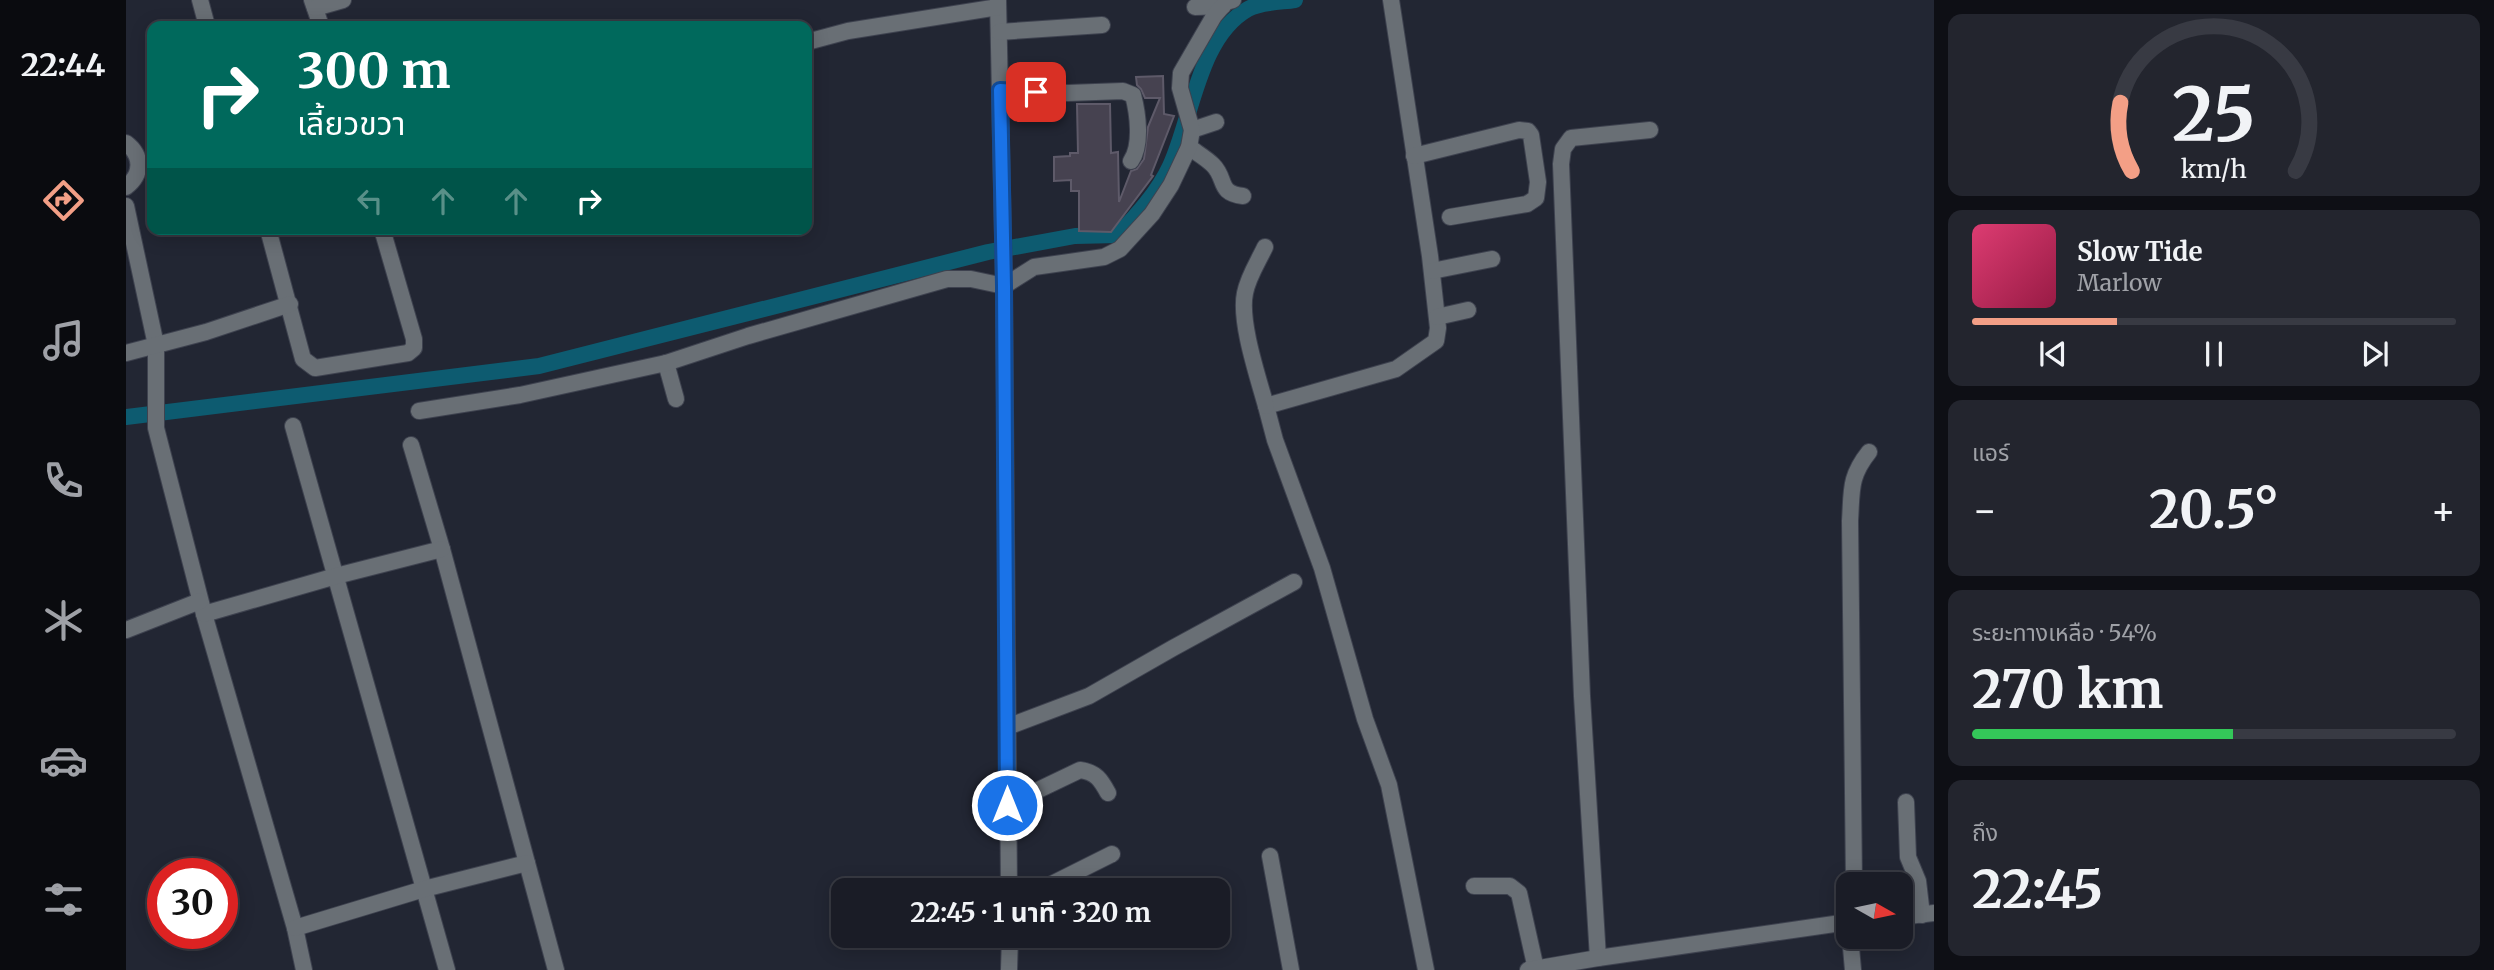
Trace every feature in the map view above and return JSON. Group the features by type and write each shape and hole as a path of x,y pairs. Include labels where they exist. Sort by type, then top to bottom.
{"street":[{"path":"200,0 206,21"},
{"path":"319,21 314,4 343,0"},
{"path":"1266,405 1396,369 1436,341 1437,317 1432,271 1410,111 1391,0"},
{"path":"1195,7 1227,2"},
{"path":"419,411 520,395 666,363 748,336 947,279 1004,278 1034,267 1104,257 1119,249 1152,214 1171,186 1189,148 1188,115 1180,88 1181,73 1189,55 1227,2"},
{"path":"812,41 848,31 998,4 1004,278 1009,878"},
{"path":"999,32 1102,25"},
{"path":"1000,90 1058,93 1123,91 1133,95 1137,109 1137,138 1136,152 1130,161"},
{"path":"1188,115 1216,122"},
{"path":"1415,156 1518,130 1528,131 1531,135 1538,182 1536,198 1527,204 1450,217"},
{"path":"1598,957 1582,696 1561,164 1563,149 1572,138 1650,130"},
{"path":"126,143 145,158 135,179 126,187"},
{"path":"1189,148 1212,164 1225,189 1232,195 1243,196"},
{"path":"126,206 156,345 156,428 202,608 295,928 304,970"},
{"path":"270,235 303,359 315,368 408,353 414,348 414,339 384,235"},
{"path":"1265,247 1245,289 1243,303 1253,357 1275,440 1322,568 1365,719 1389,785 1426,970"},
{"path":"1432,271 1492,259"},
{"path":"126,354 206,332 290,304"},
{"path":"1437,317 1468,310"},
{"path":"666,363 676,399"},
{"path":"293,426 447,970"},
{"path":"411,445 442,549 555,970"},
{"path":"1854,872 1850,521 1856,469 1869,452"},
{"path":"126,630 202,608 442,549"},
{"path":"1007,727 1089,696 1294,582"},
{"path":"1007,805 1080,770 1099,778 1108,793"},
{"path":"1906,802 1909,857 1928,914"},
{"path":"1064,878 1112,854"},
{"path":"1270,856 1291,970"},
{"path":"295,928 424,889 527,863"},
{"path":"1474,886 1510,886 1519,893 1532,969 1569,967 1598,957 1836,924"},
{"path":"1009,970 1010,948"},
{"path":"1851,949 1853,970"}],"building":[{"path":"1163,76 1164,114 1174,116 1151,175 1153,176 1111,232 1079,231 1079,191 1071,191 1071,180 1054,181 1054,157 1078,153 1077,104 1110,104 1111,153 1118,152 1119,202 1131,171 1137,169 1144,159 1148,127 1160,98 1145,98 1137,85 1136,77"}],"waterway":[{"path":"126,417 539,366 988,252 1075,236 1118,235 1140,211 1165,176 1178,147 1198,80 1218,39 1231,22 1248,9 1295,0"}],"route":[{"path":"1007,805 1000,90 1036,92"}]}
